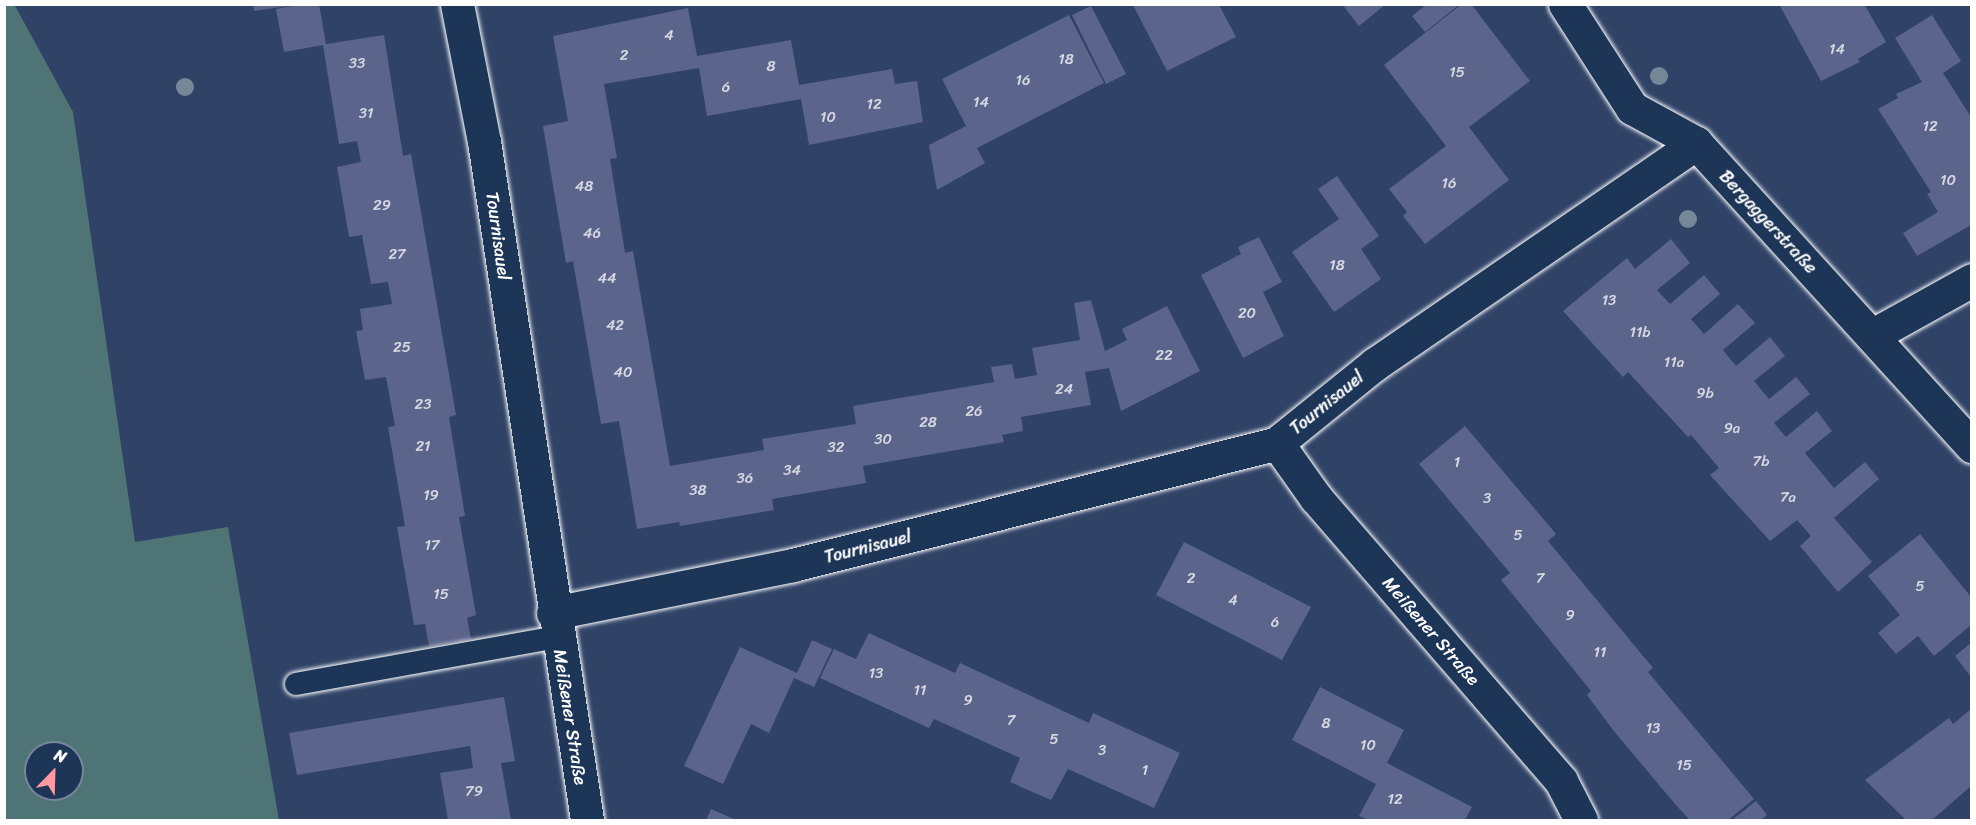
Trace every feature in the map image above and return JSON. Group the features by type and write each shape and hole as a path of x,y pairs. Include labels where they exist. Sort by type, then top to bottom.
{"street":[{"name":"Tournisauel","path":"457,4 484,141 555,625 1277,443 1375,364 1696,143"},
{"name":"Bergaggerstraße","path":"1565,4 1632,108 1696,143 1873,335 1971,446"},
{"path":"1873,335 1971,280"},
{"name":"Meißener Straße","path":"1277,443 1316,498 1561,781 1581,820"},
{"name":"Meißener Straße","path":"555,625 587,820"}],"lane":[{"path":"296,684 555,625"}],"green space":[{"path":"14,4 73,112 135,542 228,527 279,820 5,820 4,5"}],"building":[{"path":"253,4 288,4 288,6 254,11"},
{"path":"303,4 319,4 326,44 384,35 403,156 411,154 456,415 449,417 465,516 459,517 476,615 467,618 471,639 429,646 425,624 414,625 397,527 405,526 388,427 395,426 386,377 365,380 356,331 363,330 360,309 392,304 388,282 371,284 362,235 349,237 337,167 361,162 357,141 339,144 323,45 284,52 276,9"},
{"path":"1342,4 1386,4 1359,26"},
{"path":"1427,4 1460,4 1425,32 1412,16"},
{"path":"1462,4 1471,4 1530,81 1469,127 1509,180 1425,244 1403,216 1407,212 1389,189 1446,146 1384,65"},
{"path":"1779,4 1864,4 1886,42 1858,59 1860,62 1821,81"},
{"path":"1133,5 1219,5 1236,37 1167,71"},
{"path":"1091,6 1126,74 1106,84 1072,15"},
{"path":"688,8 697,56 791,40 799,85 892,69 895,84 917,81 923,122 809,145 801,99 707,116 699,68 604,84 617,158 610,159 625,253 633,251 670,466 764,450 762,439 856,424 853,406 994,382 991,367 1012,364 1015,379 1037,375 1032,348 1080,340 1074,303 1091,300 1105,351 1127,340 1122,329 1167,306 1200,371 1121,411 1109,368 1085,372 1091,405 1021,417 1023,431 1002,435 1004,442 863,466 866,483 772,499 774,510 680,526 679,522 637,529 619,421 601,424 573,261 566,263 543,126 568,121 553,36"},
{"path":"1069,15 1104,83 977,148 985,163 937,190 929,145 966,126 942,79"},
{"path":"1932,15 1961,61 1943,73 1971,117 1971,225 1917,256 1903,233 1938,212 1927,194 1931,192 1878,109 1898,98 1896,94 1922,82 1895,38"},
{"path":"1337,176 1379,236 1361,249 1381,279 1334,312 1292,252 1339,219 1318,189"},
{"path":"1259,237 1282,282 1263,292 1284,336 1243,358 1201,275 1241,254 1238,247"},
{"path":"1671,239 1690,263 1657,290 1670,304 1704,275 1720,294 1691,319 1704,334 1738,304 1755,323 1723,350 1736,366 1770,337 1785,356 1754,381 1769,399 1796,377 1810,394 1774,423 1786,437 1817,411 1832,431 1805,453 1834,488 1865,462 1879,479 1834,518 1872,562 1838,592 1800,546 1811,536 1797,520 1770,541 1710,475 1719,468 1691,435 1688,437 1628,372 1623,377 1563,311 1627,258 1635,269"},
{"path":"1465,426 1556,534 1548,541 1653,668 1648,672 1754,799 1728,820 1690,820 1675,804 1613,730 1587,695 1591,691 1501,580 1510,573 1419,464"},
{"path":"1920,534 1971,597 1971,625 1934,656 1918,636 1896,654 1878,633 1900,615 1868,576"},
{"path":"1184,542 1311,607 1282,660 1156,595"},
{"path":"869,633 955,673 960,663 1089,723 1093,713 1180,753 1154,808 1068,769 1051,800 1010,782 1020,758 934,719 929,728 820,678 834,649 856,659"},
{"path":"812,640 832,649 814,687 794,678 769,733 751,724 723,784 684,766 740,647 797,673"},
{"path":"1971,643 1971,677 1955,656"},
{"path":"1320,687 1404,730 1387,763 1472,807 1465,820 1369,820 1359,816 1376,784 1292,740"},
{"path":"504,697 515,761 501,763 511,820 448,820 440,773 473,768 470,746 297,775 289,733"},
{"path":"1971,709 1971,786 1932,820 1906,820 1865,780 1949,718 1953,724"},
{"path":"1756,801 1767,815 1761,820 1732,820"},
{"path":"711,809 736,820 706,820"}]}
